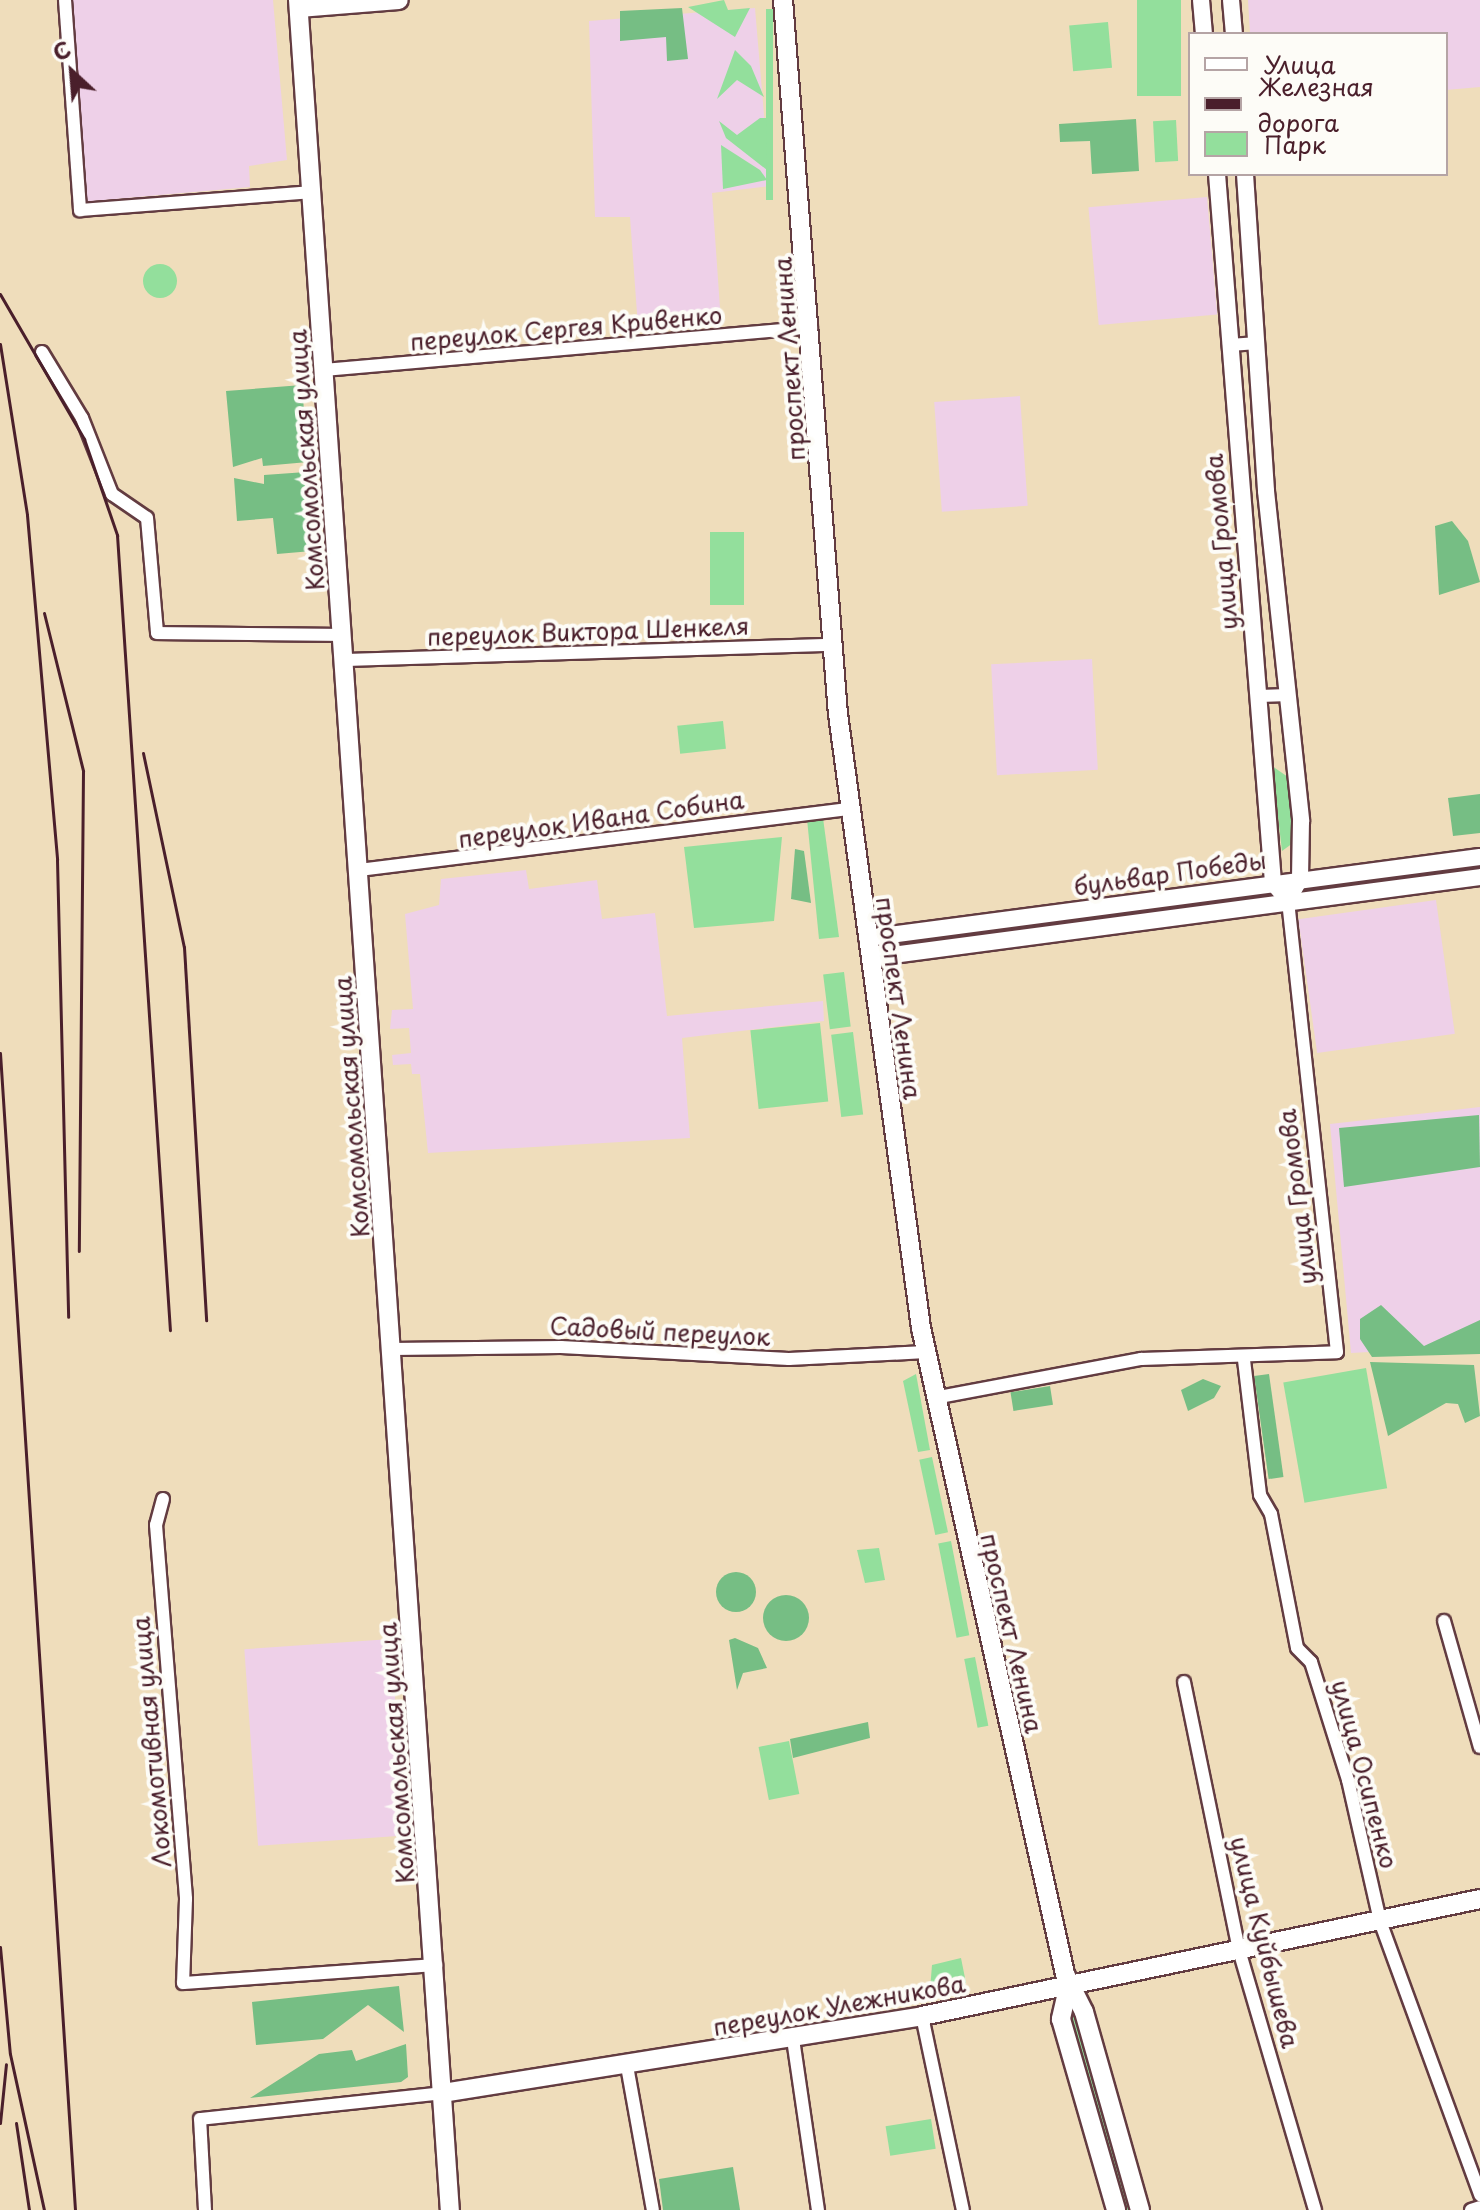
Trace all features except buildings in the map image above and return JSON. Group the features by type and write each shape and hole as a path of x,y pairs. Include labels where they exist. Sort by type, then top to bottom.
{"main road":[{"path":"299,4 399,0"},
{"name":"проспект Ленина","path":"783,0 848,809 926,1352 1068,1988 1082,2009 1140,2210"},
{"name":"Комсомольская улица","path":"299,4 436,1965 450,2210"},
{"name":"переулок Улежникова","path":"443,2093 627,2066 922,2016 1068,1988 1480,1899"},
{"name":"проспект Ленина","path":"1068,1988 1062,2015 1116,2210"}],"street":[{"path":"65,0 80,210 313,192"},
{"path":"1201,0 1204,32"},
{"path":"1231,0 1234,32"},
{"name":"улица Громова","path":"1217,176 1273,883"},
{"name":"улица Громова","path":"1245,176 1266,491 1289,695 1300,879"},
{"name":"переулок Сергея Кривенко","path":"324,370 811,327"},
{"path":"1229,345 1255,343"},
{"path":"42,352 82,418 112,494 147,518 157,633 341,635"},
{"path":"1241,493 1266,491"},
{"name":"переулок Виктора Шенкеля","path":"344,660 834,645"},
{"path":"1259,696 1289,695"},
{"name":"переулок Ивана Собина","path":"359,870 848,809"},
{"name":"бульвар Победы","path":"867,938 1480,857"},
{"name":"бульвар Победы","path":"870,958 1288,900 1480,877"},
{"path":"1273,883 1288,900 1300,879"},
{"name":"улица Громова","path":"1244,1360 1329,1356 1339,1346 1288,900"},
{"name":"Садовый переулок","path":"392,1349 804,1359 926,1352"},
{"path":"934,1398 1141,1359 1244,1360"},
{"name":"улица Осипенко","path":"1244,1360 1260,1495 1271,1514 1297,1648 1311,1662 1348,1780 1380,1921 1480,2195"},
{"name":"Локомотивная улица","path":"163,1499 156,1525 186,1899 183,1983 436,1965"},
{"path":"1444,1621 1480,1747"},
{"name":"улица Куйбышева","path":"1184,1682 1239,1950 1315,2210"},
{"path":"1062,2015 1082,2009"},
{"path":"922,2016 963,2210"},
{"path":"793,2039 818,2210"},
{"path":"627,2066 653,2210"},
{"name":"переулок Улежникова","path":"205,2210 200,2119 443,2093"},
{"path":"1471,2210 1480,2207"}],"shaded area":[{"path":"72,0 273,0 287,160 249,166 250,187 82,202"},
{"path":"1248,0 1480,0 1480,87 1448,90 1448,32 1250,32"},
{"path":"755,8 770,186 712,193 721,322 638,327 630,217 595,217 589,21"},
{"path":"1207,197 1217,315 1099,325 1088,207"},
{"path":"1020,396 1028,506 942,512 934,402"},
{"path":"1092,659 1098,770 997,775 991,664"},
{"path":"526,870 529,889 597,880 602,919 655,913 667,1016 823,1001 824,1021 682,1038 690,1138 428,1153 420,1074 412,1074 411,1064 393,1065 392,1055 411,1053 409,1028 390,1029 392,1010 413,1009 405,914 439,905 441,879"},
{"path":"1436,900 1455,1034 1317,1053 1298,919"},
{"path":"1480,1107 1480,1346 1351,1353 1330,1124"},
{"path":"391,1639 405,1836 258,1846 244,1649"}],"green space":[{"path":"724,0 728,10 750,8 735,37 688,7"},
{"path":"1137,0 1181,0 1181,96 1137,96"},
{"path":"682,8 688,59 667,61 666,37 620,41 620,11"},
{"path":"766,9 773,9 773,200 766,200"},
{"path":"1108,22 1112,68 1073,71 1069,25"},
{"path":"735,50 751,66 764,97 737,80 717,99"},
{"path":"760,118 766,118 767,170 726,138 719,121 737,135"},
{"path":"1136,119 1139,171 1092,174 1090,141 1060,142 1059,124"},
{"path":"1176,120 1178,161 1155,162 1153,121"},
{"path":"721,145 760,170 767,180 723,189"},
{"path":"160,264 172,269 177,281 172,293 160,298 148,293 143,281 148,269"},
{"path":"302,385 308,462 263,466 262,458 233,467 226,391"},
{"path":"306,472 312,551 277,554 273,518 237,521 234,478 264,484 264,475"},
{"path":"1452,521 1468,541 1480,582 1439,595 1435,526"},
{"path":"710,532 744,532 744,605 710,605"},
{"path":"723,721 726,749 680,754 677,726"},
{"path":"1272,766 1288,777 1293,843 1282,851"},
{"path":"1480,794 1480,833 1453,836 1448,798"},
{"path":"823,818 839,937 819,939 807,819"},
{"path":"782,837 774,921 694,928 684,847"},
{"path":"795,849 804,851 811,903 791,899"},
{"path":"1242,895 1247,903 936,944 935,933"},
{"path":"844,972 851,1027 830,1029 823,975"},
{"path":"820,1023 828,1102 759,1109 750,1030"},
{"path":"853,1032 863,1114 841,1117 831,1035"},
{"path":"1479,1115 1480,1167 1344,1187 1339,1128"},
{"path":"1381,1305 1424,1346 1480,1320 1480,1354 1372,1357 1360,1339 1360,1319"},
{"path":"1370,1362 1474,1365 1480,1416 1465,1423 1458,1404 1446,1403 1388,1436"},
{"path":"1366,1368 1387,1488 1304,1503 1283,1383"},
{"path":"916,1374 930,1450 918,1452 903,1381"},
{"path":"1269,1374 1283,1477 1269,1479 1254,1376"},
{"path":"1203,1379 1221,1386 1214,1398 1188,1411 1181,1390"},
{"path":"1050,1386 1053,1405 1013,1411 1010,1392"},
{"path":"932,1457 948,1532 935,1535 919,1460"},
{"path":"951,1541 969,1635 957,1638 938,1543"},
{"path":"879,1548 885,1580 865,1583 857,1550"},
{"path":"736,1572 750,1578 756,1592 750,1606 736,1612 722,1606 716,1592 722,1578"},
{"path":"786,1595 795,1596 802,1602 808,1609 808,1627 802,1634 795,1640 786,1641 777,1640 770,1634 764,1627 763,1618 764,1609 770,1602 777,1596"},
{"path":"735,1638 758,1648 767,1668 743,1673 737,1690 729,1640"},
{"path":"975,1657 988,1726 978,1728 964,1659"},
{"path":"868,1722 870,1738 793,1758 790,1739"},
{"path":"789,1741 799,1794 769,1800 759,1747"},
{"path":"961,1958 966,1983 930,1990 932,1965"},
{"path":"399,1986 404,2032 368,2005 323,2039 256,2045 252,2002"},
{"path":"1081,2013 1137,2210 1119,2210 1064,2018"},
{"path":"406,2044 408,2077 401,2082 250,2098 319,2054 352,2050 356,2061"},
{"path":"931,2119 936,2149 890,2156 886,2126"},
{"path":"733,2167 740,2210 663,2210 659,2179"}],"railway":[{"path":"0,294 84,439 117,535 170,1330"},
{"path":"0,344 27,515 57,860 68,1317"},
{"path":"44,613 83,771 79,1251"},
{"path":"143,753 184,947 206,1320"},
{"path":"0,1053 75,2210"},
{"path":"0,1947 10,2054 44,2210"},
{"path":"0,2123 6,2064"},
{"path":"16,2123 29,2210"}]}
